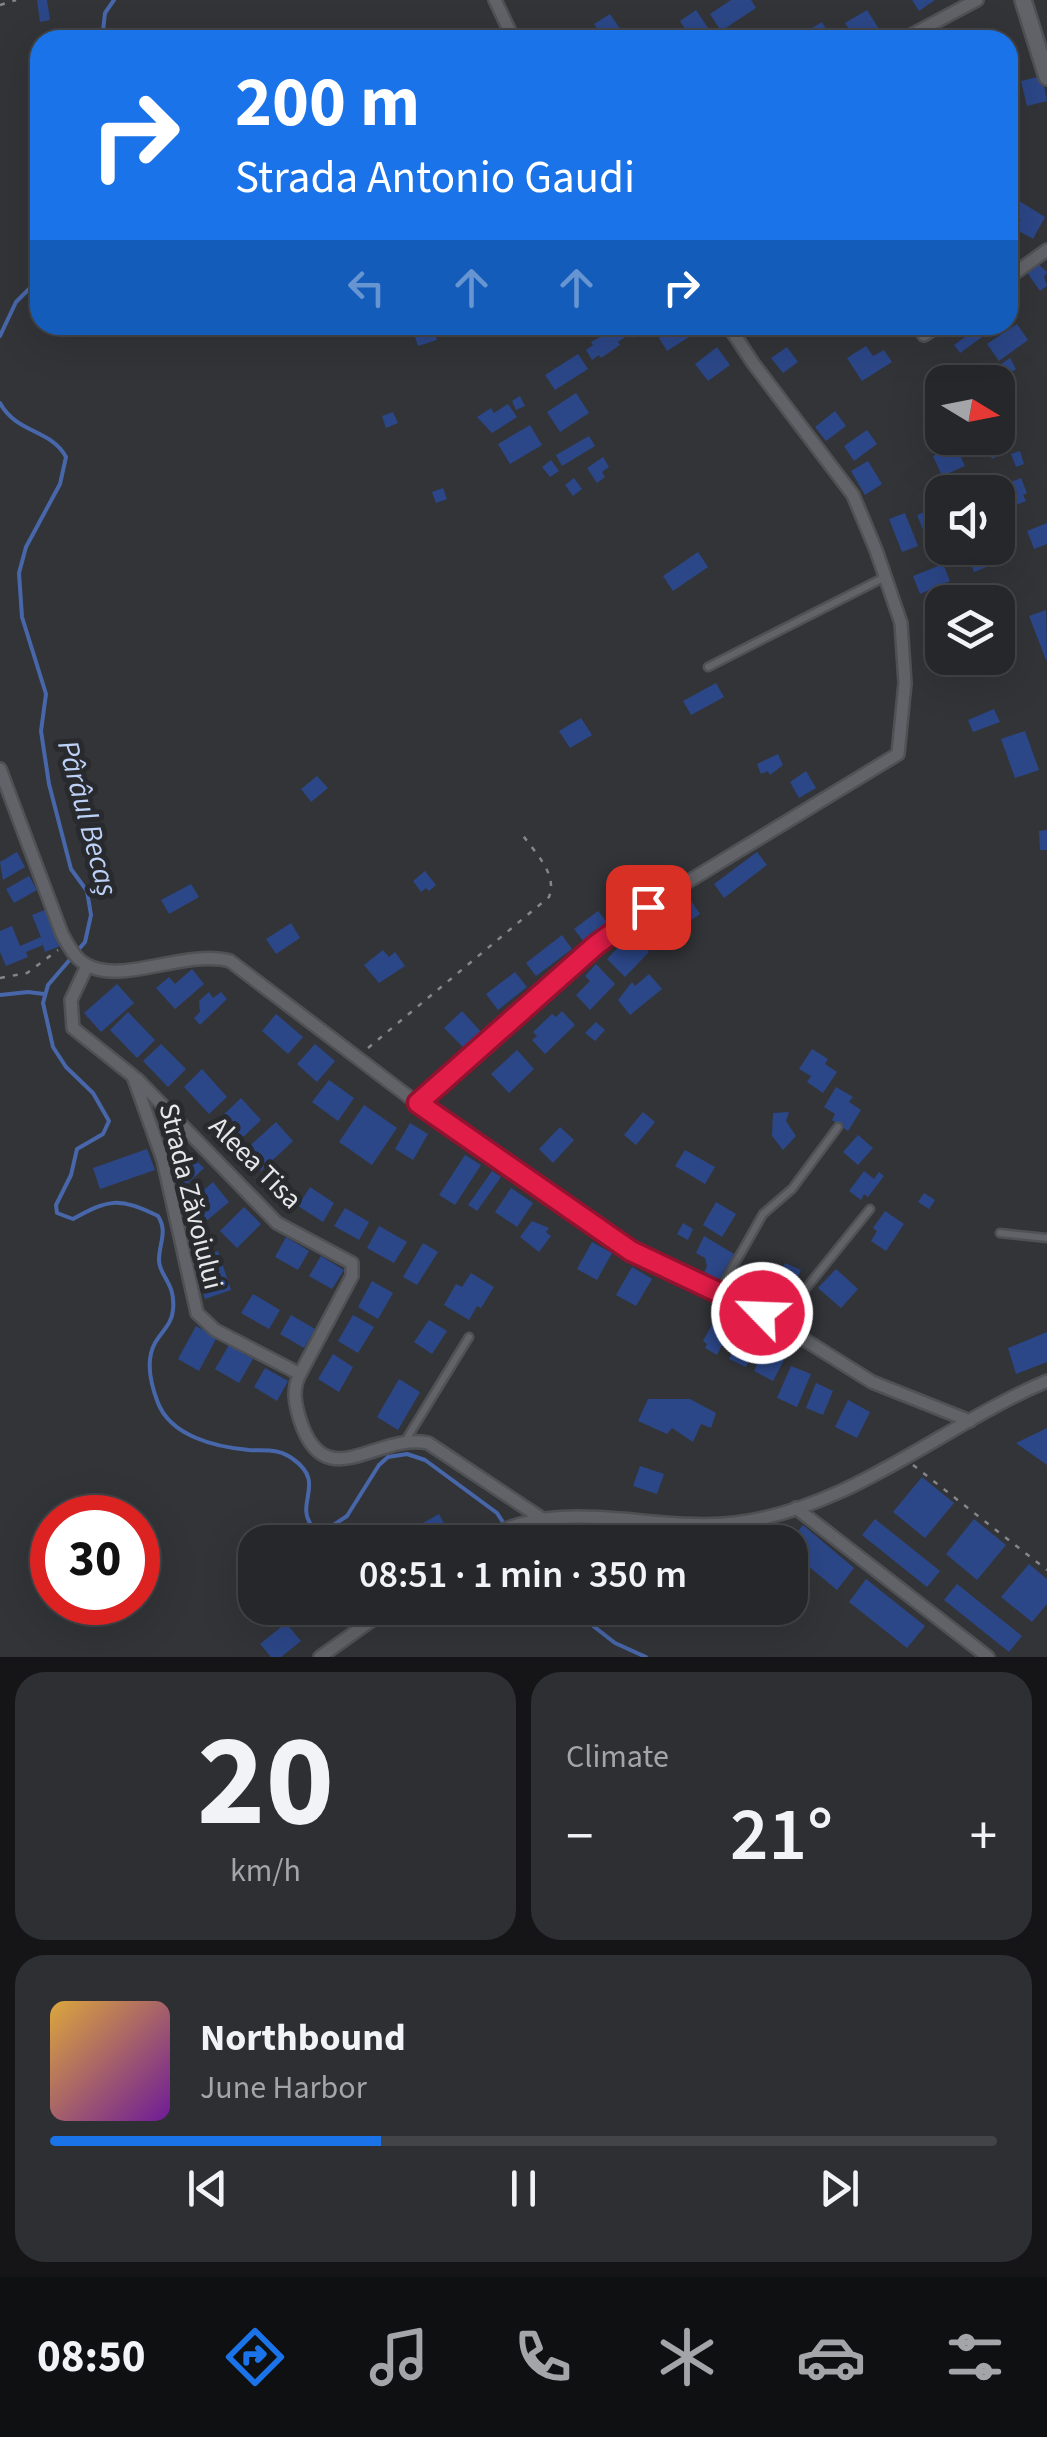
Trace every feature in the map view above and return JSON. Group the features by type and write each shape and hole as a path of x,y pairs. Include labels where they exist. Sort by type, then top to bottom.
{"street":[{"path":"495,0 509,30"},
{"path":"921,30 977,0"},
{"path":"1024,0 1047,78"},
{"path":"1018,271 1047,250"},
{"path":"689,881 898,754 904,656 901,623 886,576 853,495 735,335"},
{"path":"0,768 77,955 122,970 154,968 191,958 230,961 418,1103 631,1251 778,1323 872,1382 970,1420"},
{"name":"Strada Zăvoiului","path":"77,955 71,1000 73,1028 134,1076 163,1160 197,1313 215,1330 300,1374"},
{"name":"Aleea Tisa","path":"134,1076 277,1223 352,1264 352,1276 300,1374"},
{"path":"300,1374 294,1390 300,1418 311,1445 322,1456 339,1459 419,1441 433,1445 544,1520"},
{"path":"519,1525 580,1516 710,1525 759,1519 796,1508 873,1475 1047,1381"},
{"path":"796,1508 988,1657"},
{"path":"320,1657 364,1625"}],"lane":[{"path":"708,668 886,576"},
{"path":"418,1103 596,945 675,890"},
{"path":"718,1294 763,1214 792,1189 838,1127"},
{"path":"778,1323 870,1209"},
{"path":"1000,1233 1047,1238"},
{"path":"403,1444 468,1337"},
{"path":"616,1520 616,1525"}],"path":[{"path":"0,5 16,0"},
{"path":"357,1058 548,896 553,886 551,876 522,834"},
{"path":"0,978 28,973 77,955"},
{"path":"916,1468 1047,1570"}],"building":[{"path":"37,0 47,0 50,20 40,22"},
{"path":"731,0 751,0 756,8 723,30 710,14"},
{"path":"912,0 935,0 919,11"},
{"path":"696,10 709,30 686,30 680,21"},
{"path":"867,10 880,30 850,30 845,23"},
{"path":"610,14 621,30 598,30 594,24"},
{"path":"822,22 826,30 809,30"},
{"path":"1042,76 1047,101 1027,106 1021,81"},
{"path":"1018,200 1045,217 1033,239 1018,231"},
{"path":"1037,263 1047,272 1047,286 1040,291 1026,271"},
{"path":"1018,325 1028,340 999,361 987,344 1000,335 1018,335"},
{"path":"414,335 435,335 437,340 418,346"},
{"path":"604,335 628,335 618,342 620,345 592,360 586,350 593,345 591,342"},
{"path":"664,335 692,335 667,351 659,338"},
{"path":"968,335 982,337 960,353 954,345"},
{"path":"866,346 873,356 884,350 892,362 862,381 847,358"},
{"path":"717,347 730,365 708,381 695,364"},
{"path":"787,347 798,362 783,373 771,358"},
{"path":"578,354 588,369 555,390 545,375"},
{"path":"576,393 589,413 560,432 547,412"},
{"path":"520,396 525,406 516,410 512,401"},
{"path":"508,404 517,417 492,433 477,417 491,408 494,413"},
{"path":"835,411 846,426 826,441 815,427"},
{"path":"393,412 398,423 386,428 382,416"},
{"path":"530,425 542,445 510,464 498,444"},
{"path":"867,430 877,444 854,461 844,446"},
{"path":"589,436 595,446 562,466 556,455"},
{"path":"1020,451 1024,464 1016,467 1011,455"},
{"path":"960,455 965,466 942,475 933,456"},
{"path":"603,457 609,467 597,483 587,468"},
{"path":"551,460 559,471 550,477 542,467"},
{"path":"868,461 882,484 865,495 851,471"},
{"path":"574,478 582,489 573,496 565,485"},
{"path":"1021,478 1027,493 1023,495 1026,501 1015,505 1015,480"},
{"path":"443,488 447,499 436,503 432,492"},
{"path":"925,512 925,532 924,532 917,515"},
{"path":"905,513 918,546 902,552 889,519"},
{"path":"1047,523 1047,544 1034,549 1027,531"},
{"path":"698,552 708,567 673,591 663,576"},
{"path":"943,565 950,581 925,585 925,592 920,594 913,576"},
{"path":"971,565 992,565 974,572"},
{"path":"1046,610 1047,660 1029,616"},
{"path":"716,683 724,697 691,715 683,701"},
{"path":"994,709 1000,722 973,732 968,720"},
{"path":"581,718 592,735 570,748 559,731"},
{"path":"1025,731 1039,770 1015,778 1001,739"},
{"path":"778,754 783,765 770,775 768,771 761,774 757,764"},
{"path":"806,771 816,788 799,798 790,782"},
{"path":"317,776 328,788 311,802 301,789"},
{"path":"1047,830 1047,850 1040,850 1039,831"},
{"path":"17,852 25,867 3,880 0,862"},
{"path":"757,852 767,865 724,898 714,884"},
{"path":"425,871 436,885 421,892 413,881"},
{"path":"29,876 37,890 14,903 6,889"},
{"path":"191,884 199,897 169,914 161,900"},
{"path":"689,898 700,914 674,932 663,917"},
{"path":"50,908 65,944 45,952 43,945 26,952 28,957 6,966 0,952 0,931 12,926 20,946 41,937 32,915"},
{"path":"598,911 610,926 584,942 574,929"},
{"path":"291,923 300,938 276,954 266,939"},
{"path":"631,934 649,952 625,977 607,959"},
{"path":"562,935 572,949 536,976 526,963"},
{"path":"383,950 389,957 395,952 405,966 379,983 364,965"},
{"path":"596,964 615,984 590,1010 576,995 590,981 585,976"},
{"path":"192,969 204,984 175,1009 156,988 169,977 175,984"},
{"path":"515,972 527,987 498,1010 486,994"},
{"path":"649,974 662,989 630,1015 618,1000 632,982 635,986"},
{"path":"117,984 134,1003 101,1032 84,1013"},
{"path":"209,992 213,998 221,992 227,999 200,1025 194,1018 200,1012 199,1001"},
{"path":"462,1011 482,1033 465,1049 444,1028"},
{"path":"562,1011 575,1025 545,1054 532,1040 537,1036 533,1032 552,1014 556,1017"},
{"path":"128,1012 155,1040 137,1058 110,1030"},
{"path":"276,1014 303,1037 288,1054 262,1031"},
{"path":"596,1022 605,1030 595,1041 585,1033"},
{"path":"161,1044 186,1069 168,1087 143,1061"},
{"path":"315,1044 335,1061 317,1082 297,1064"},
{"path":"812,1049 828,1059 825,1064 837,1072 823,1093 807,1082 811,1076 799,1069"},
{"path":"517,1050 534,1069 509,1093 491,1074"},
{"path":"202,1069 227,1097 209,1114 184,1087"},
{"path":"329,1080 354,1098 338,1121 312,1102"},
{"path":"836,1087 853,1097 849,1102 861,1110 848,1131 832,1120 835,1114 824,1107"},
{"path":"241,1098 261,1120 240,1140 220,1118"},
{"path":"364,1105 397,1128 372,1165 339,1142"},
{"path":"643,1112 655,1122 636,1145 624,1135"},
{"path":"789,1112 786,1121 796,1136 783,1150 772,1136 773,1113"},
{"path":"276,1122 293,1141 261,1171 243,1152"},
{"path":"410,1123 428,1134 413,1160 395,1149"},
{"path":"560,1127 574,1140 553,1163 539,1149"},
{"path":"167,1134 204,1168 181,1190 165,1137"},
{"path":"858,1135 873,1148 858,1165 843,1152"},
{"path":"147,1149 155,1170 100,1189 93,1168"},
{"path":"685,1150 715,1167 705,1184 675,1166"},
{"path":"465,1155 481,1165 455,1205 439,1195"},
{"path":"492,1171 501,1177 477,1211 468,1205"},
{"path":"864,1171 874,1179 879,1172 884,1176 861,1200 849,1191"},
{"path":"213,1182 229,1202 193,1232 177,1213"},
{"path":"310,1187 334,1203 323,1222 298,1206"},
{"path":"511,1188 533,1203 517,1227 495,1212"},
{"path":"924,1193 935,1200 929,1209 918,1202"},
{"path":"716,1202 736,1214 722,1237 703,1225"},
{"path":"244,1207 261,1224 237,1248 220,1231"},
{"path":"345,1208 369,1222 359,1240 334,1226"},
{"path":"885,1211 904,1224 886,1251 871,1241 877,1231 873,1228"},
{"path":"532,1221 549,1228 546,1232 551,1236 539,1252 520,1237"},
{"path":"683,1223 693,1229 688,1240 677,1234"},
{"path":"379,1226 407,1242 394,1263 367,1248"},
{"path":"704,1236 734,1254 718,1282 704,1273 705,1258 696,1253"},
{"path":"286,1237 309,1251 298,1270 275,1257"},
{"path":"592,1242 612,1253 597,1280 577,1269"},
{"path":"423,1243 438,1252 417,1285 403,1277"},
{"path":"218,1251 231,1290 205,1299 192,1260"},
{"path":"321,1256 344,1270 332,1289 309,1276"},
{"path":"785,1263 801,1270 790,1295 774,1287"},
{"path":"632,1267 652,1279 636,1306 616,1295"},
{"path":"836,1269 858,1289 841,1308 818,1288"},
{"path":"471,1273 494,1287 469,1320 444,1305 456,1284 462,1287"},
{"path":"372,1281 393,1293 378,1319 358,1307"},
{"path":"253,1294 280,1310 269,1329 241,1313"},
{"path":"799,1308 813,1319 804,1331 790,1320"},
{"path":"291,1315 315,1329 304,1348 280,1334"},
{"path":"353,1315 374,1327 358,1353 338,1341"},
{"path":"429,1320 447,1331 432,1354 414,1342"},
{"path":"720,1320 729,1324 726,1329 730,1330 717,1355 705,1348 707,1344 703,1341 714,1321 718,1324"},
{"path":"196,1326 217,1337 199,1371 178,1359"},
{"path":"1047,1332 1047,1362 1016,1374 1008,1348"},
{"path":"741,1334 757,1342 746,1367 729,1359"},
{"path":"229,1345 253,1359 239,1383 215,1369"},
{"path":"771,1351 785,1358 773,1381 754,1371 759,1359 765,1362"},
{"path":"333,1354 353,1367 339,1392 318,1379"},
{"path":"791,1366 811,1374 797,1407 777,1398"},
{"path":"265,1368 288,1381 277,1401 254,1387"},
{"path":"399,1379 420,1392 398,1430 377,1417"},
{"path":"816,1383 833,1391 823,1415 806,1408"},
{"path":"648,1399 690,1399 716,1413 711,1428 701,1424 693,1442 672,1428 667,1434 638,1421"},
{"path":"848,1400 870,1412 857,1438 835,1427"},
{"path":"1047,1428 1047,1465 1016,1443"},
{"path":"640,1466 664,1474 657,1494 633,1486"},
{"path":"922,1477 954,1503 925,1538 893,1512"},
{"path":"439,1514 445,1525 420,1525"},
{"path":"875,1519 940,1571 927,1587 862,1535"},
{"path":"974,1519 1006,1545 977,1580 946,1554"},
{"path":"808,1529 854,1568 837,1590 808,1566"},
{"path":"1029,1564 1047,1579 1047,1604 1032,1622 1001,1597"},
{"path":"866,1579 925,1626 907,1648 849,1602"},
{"path":"957,1584 1022,1636 1009,1652 944,1600"},
{"path":"284,1625 301,1641 281,1657 271,1657 260,1644"}],"waterway":[{"name":"Pârâul Becaș","path":"103,30 105,13 114,0"},
{"name":"Pârâul Becaș","path":"0,336 16,302 30,288"},
{"name":"Pârâul Becaș","path":"0,403 15,421 52,441 66,457 60,484 26,547 19,573 22,617 46,694 41,731 49,784 71,869 87,891 91,915 85,942 48,985 43,1003 53,1047 66,1067 93,1093 109,1121 103,1134 77,1149 71,1175 56,1205 57,1213 73,1219 105,1204 123,1203 158,1216 163,1232 160,1266 173,1301 171,1320 150,1357 151,1381 158,1403 173,1424 196,1438 288,1455 308,1476 306,1509 311,1525"},
{"path":"0,995 44,994"},
{"name":"Pârâul Becaș","path":"334,1525 347,1516 379,1465 388,1457 407,1454 425,1460 497,1513 505,1525"},
{"name":"Pârâul Becaș","path":"592,1625 615,1643 646,1657"}],"route":[{"path":"648,907 596,945 418,1103 631,1251 762,1313"}]}
